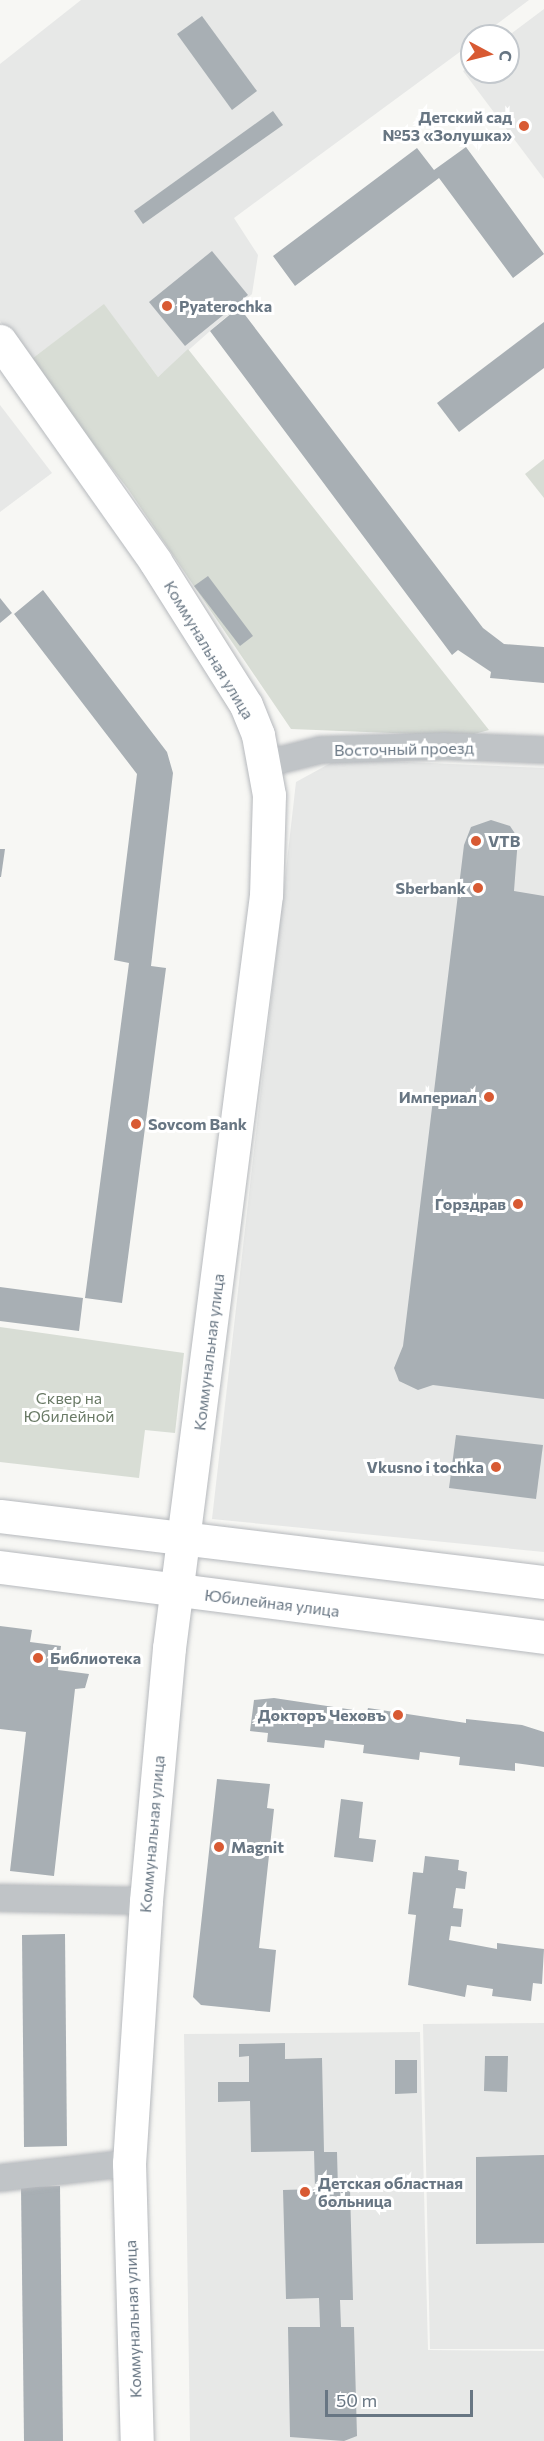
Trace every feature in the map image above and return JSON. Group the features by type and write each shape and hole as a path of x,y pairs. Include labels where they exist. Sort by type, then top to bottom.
{"main road":[{"name":"Коммунальная улица","path":"0,340 155,561 228,676 253,720 265,764 270,830 266,895 176,1590 146,1901 129,2163 137,2441"},
{"path":"0,1516 544,1582"},
{"name":"Юбилейная улица","path":"0,1567 544,1637"}],"street":[{"name":"Восточный проезд","path":"265,764 321,750 446,746 544,750"},
{"path":"0,1898 146,1901"},
{"path":"0,2178 129,2163"}],"shaded area":[{"path":"81,0 529,0 497,24 460,24 460,52 234,218 258,255 252,294 158,377 104,305 29,361 0,321 0,64"},
{"name":"Детский сад №53 «Золушка»","path":"544,9 544,179 473,84 520,84 520,27"},
{"path":"0,405 52,473 0,512"},
{"path":"338,759 544,768 544,1552 212,1519 296,782"},
{"path":"544,2023 544,2349 430,2349 423,2024"},
{"name":"Детская областная больница","path":"420,2032 428,2350 544,2351 544,2441 190,2441 184,2034"}],"green space":[{"path":"104,304 158,377 188,349 489,730 467,736 291,729 128,489 29,361"},
{"path":"544,459 544,498 525,474"},
{"name":"Сквер на Юбилейной","path":"0,1327 184,1353 175,1433 145,1430 139,1478 0,1462"}],"building":[{"path":"202,16 257,91 232,110 177,34"},
{"path":"273,111 283,125 143,224 134,211"},
{"path":"466,147 544,254 513,278 439,178 295,286 273,256 417,148 434,170"},
{"path":"212,251 248,295 185,346 149,302"},
{"path":"239,307 483,628 504,644 544,647 544,683 490,678 491,672 458,650 452,655 210,331"},
{"path":"544,322 544,368 459,432 437,403"},
{"path":"208,576 253,636 240,646 194,586"},
{"path":"43,590 167,752 173,773 151,966 166,968 122,1303 85,1298 129,963 114,960 137,774 14,614"},
{"path":"0,598 12,613 0,623"},
{"name":"Империал","path":"491,820 510,826 518,838 514,891 544,896 544,1399 433,1385 418,1390 399,1381 394,1368 403,1346 464,845 471,827"},
{"path":"0,849 5,849 1,877 0,877"},
{"path":"0,1287 83,1298 79,1331 0,1321"},
{"name":"Vkusno i tochka","path":"456,1435 543,1445 536,1499 449,1488"},
{"path":"0,1626 32,1630 30,1642 61,1646 58,1670 89,1674 85,1688 75,1689 54,1876 10,1871 26,1732 0,1729"},
{"path":"274,1698 367,1712 368,1708 466,1723 466,1719 522,1725 544,1732 544,1767 515,1763 515,1771 459,1765 460,1757 420,1752 419,1760 363,1753 364,1745 325,1740 324,1748 267,1742 268,1733 250,1731 254,1700"},
{"path":"217,1779 270,1784 267,1808 274,1809 259,1948 276,1950 270,2012 201,2005 193,1997"},
{"path":"341,1799 363,1802 359,1838 376,1840 373,1862 334,1857"},
{"path":"425,1856 459,1860 458,1870 467,1872 465,1889 456,1888 453,1908 463,1909 461,1927 451,1926 449,1940 497,1949 497,1943 544,1949 542,1984 533,1983 531,2001 492,1996 493,1989 467,1985 465,1997 408,1985 416,1915 408,1914 413,1872 423,1873"},
{"path":"65,1934 67,2146 24,2147 22,1935"},
{"name":"Детская областная больница","path":"285,2043 285,2059 322,2058 324,2152 337,2152 338,2190 350,2189 353,2300 340,2300 341,2327 354,2327 357,2436 344,2441 290,2437 288,2327 320,2327 319,2298 286,2299 283,2190 315,2189 314,2151 251,2152 250,2101 218,2102 218,2082 249,2082 249,2056 239,2057 239,2044"},
{"path":"485,2056 508,2056 507,2092 484,2091"},
{"path":"395,2060 417,2060 417,2093 395,2094"},
{"path":"544,2155 544,2243 476,2244 476,2157"},
{"path":"60,2186 63,2441 24,2441 21,2187"}],"place":[{"name":"Детский сад №53 «Золушка»","path":"524,126"},
{"name":"Pyaterochka","path":"167,306"},
{"name":"VTB","path":"476,841"},
{"name":"Sberbank","path":"478,888"},
{"name":"Империал","path":"489,1097"},
{"name":"Sovcom Bank","path":"136,1124"},
{"name":"Горздрав","path":"518,1204"},
{"name":"Vkusno i tochka","path":"496,1467"},
{"name":"Библиотека","path":"38,1658"},
{"name":"Докторъ Чеховъ","path":"398,1715"},
{"name":"Magnit","path":"219,1847"},
{"name":"Детская областная больница","path":"305,2192"}]}
